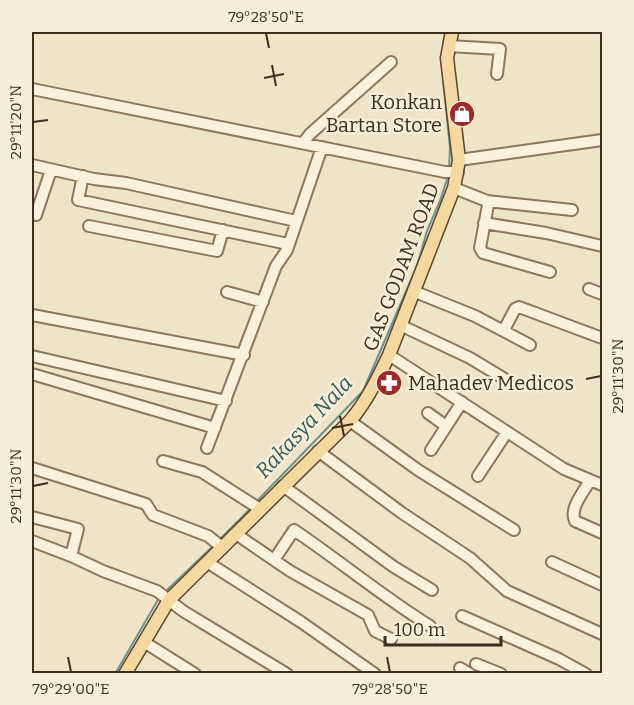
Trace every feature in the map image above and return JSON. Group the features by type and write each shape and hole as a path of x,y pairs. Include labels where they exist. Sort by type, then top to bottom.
{"main road":[{"name":"GAS GODAM ROAD","path":"125,674 144,642 164,596 207,562 218,544 236,534 255,506 283,486 350,421 362,407 389,355 454,188 447,58 452,32"}],"street":[{"path":"448,46 500,49 497,74"},
{"path":"303,143 310,134 391,62"},
{"path":"32,89 322,147 453,170 603,140"},
{"path":"207,448 276,266 287,250 322,147"},
{"path":"32,165 126,183 296,221"},
{"path":"32,214 36,214 37,196 51,170"},
{"path":"83,176 78,200 288,244"},
{"path":"454,188 487,201 572,210"},
{"path":"487,201 480,248 483,253 550,272"},
{"path":"484,223 546,233 603,246"},
{"path":"89,226 217,250 223,230"},
{"path":"589,289 603,294"},
{"path":"413,291 504,330 530,345"},
{"path":"227,292 263,302"},
{"path":"504,330 515,309 519,307 603,338"},
{"path":"32,315 244,355"},
{"path":"400,324 470,358 508,381"},
{"path":"389,355 564,469 603,485"},
{"path":"32,356 226,401"},
{"path":"32,374 215,428"},
{"path":"431,450 462,402"},
{"path":"428,413 446,426"},
{"path":"350,421 418,470 514,530"},
{"path":"478,476 507,432"},
{"path":"318,451 402,513 470,558 507,591 603,634"},
{"path":"163,461 202,472 255,506"},
{"path":"32,468 147,504 153,515 218,544"},
{"path":"590,480 573,510 573,518 603,533"},
{"path":"283,486 394,567 432,590"},
{"path":"32,517 78,528 71,556"},
{"path":"274,560 294,530 341,562 405,611 430,626"},
{"path":"236,534 290,571 368,615 375,631 391,639"},
{"path":"32,542 71,556 164,596 221,635 287,674"},
{"path":"207,562 301,622 375,674"},
{"path":"552,562 603,585"},
{"path":"462,616 559,659 586,674"},
{"path":"144,642 195,674"},
{"path":"469,668 501,674"}],"waterway":[{"path":"442,54 445,32"},
{"path":"443,78 450,148 449,168"},
{"name":"Rakasya Nala","path":"257,501 363,391 417,266 427,231 448,176"},
{"name":"Rakasya Nala","path":"219,540 251,508"},
{"name":"Rakasya Nala","path":"165,592 213,546"},
{"name":"Rakasya Nala","path":"115,674 159,598"}],"place":[{"name":"Konkan Bartan Store","path":"462,114"},
{"name":"Mahadev Medicos","path":"389,383"}]}
